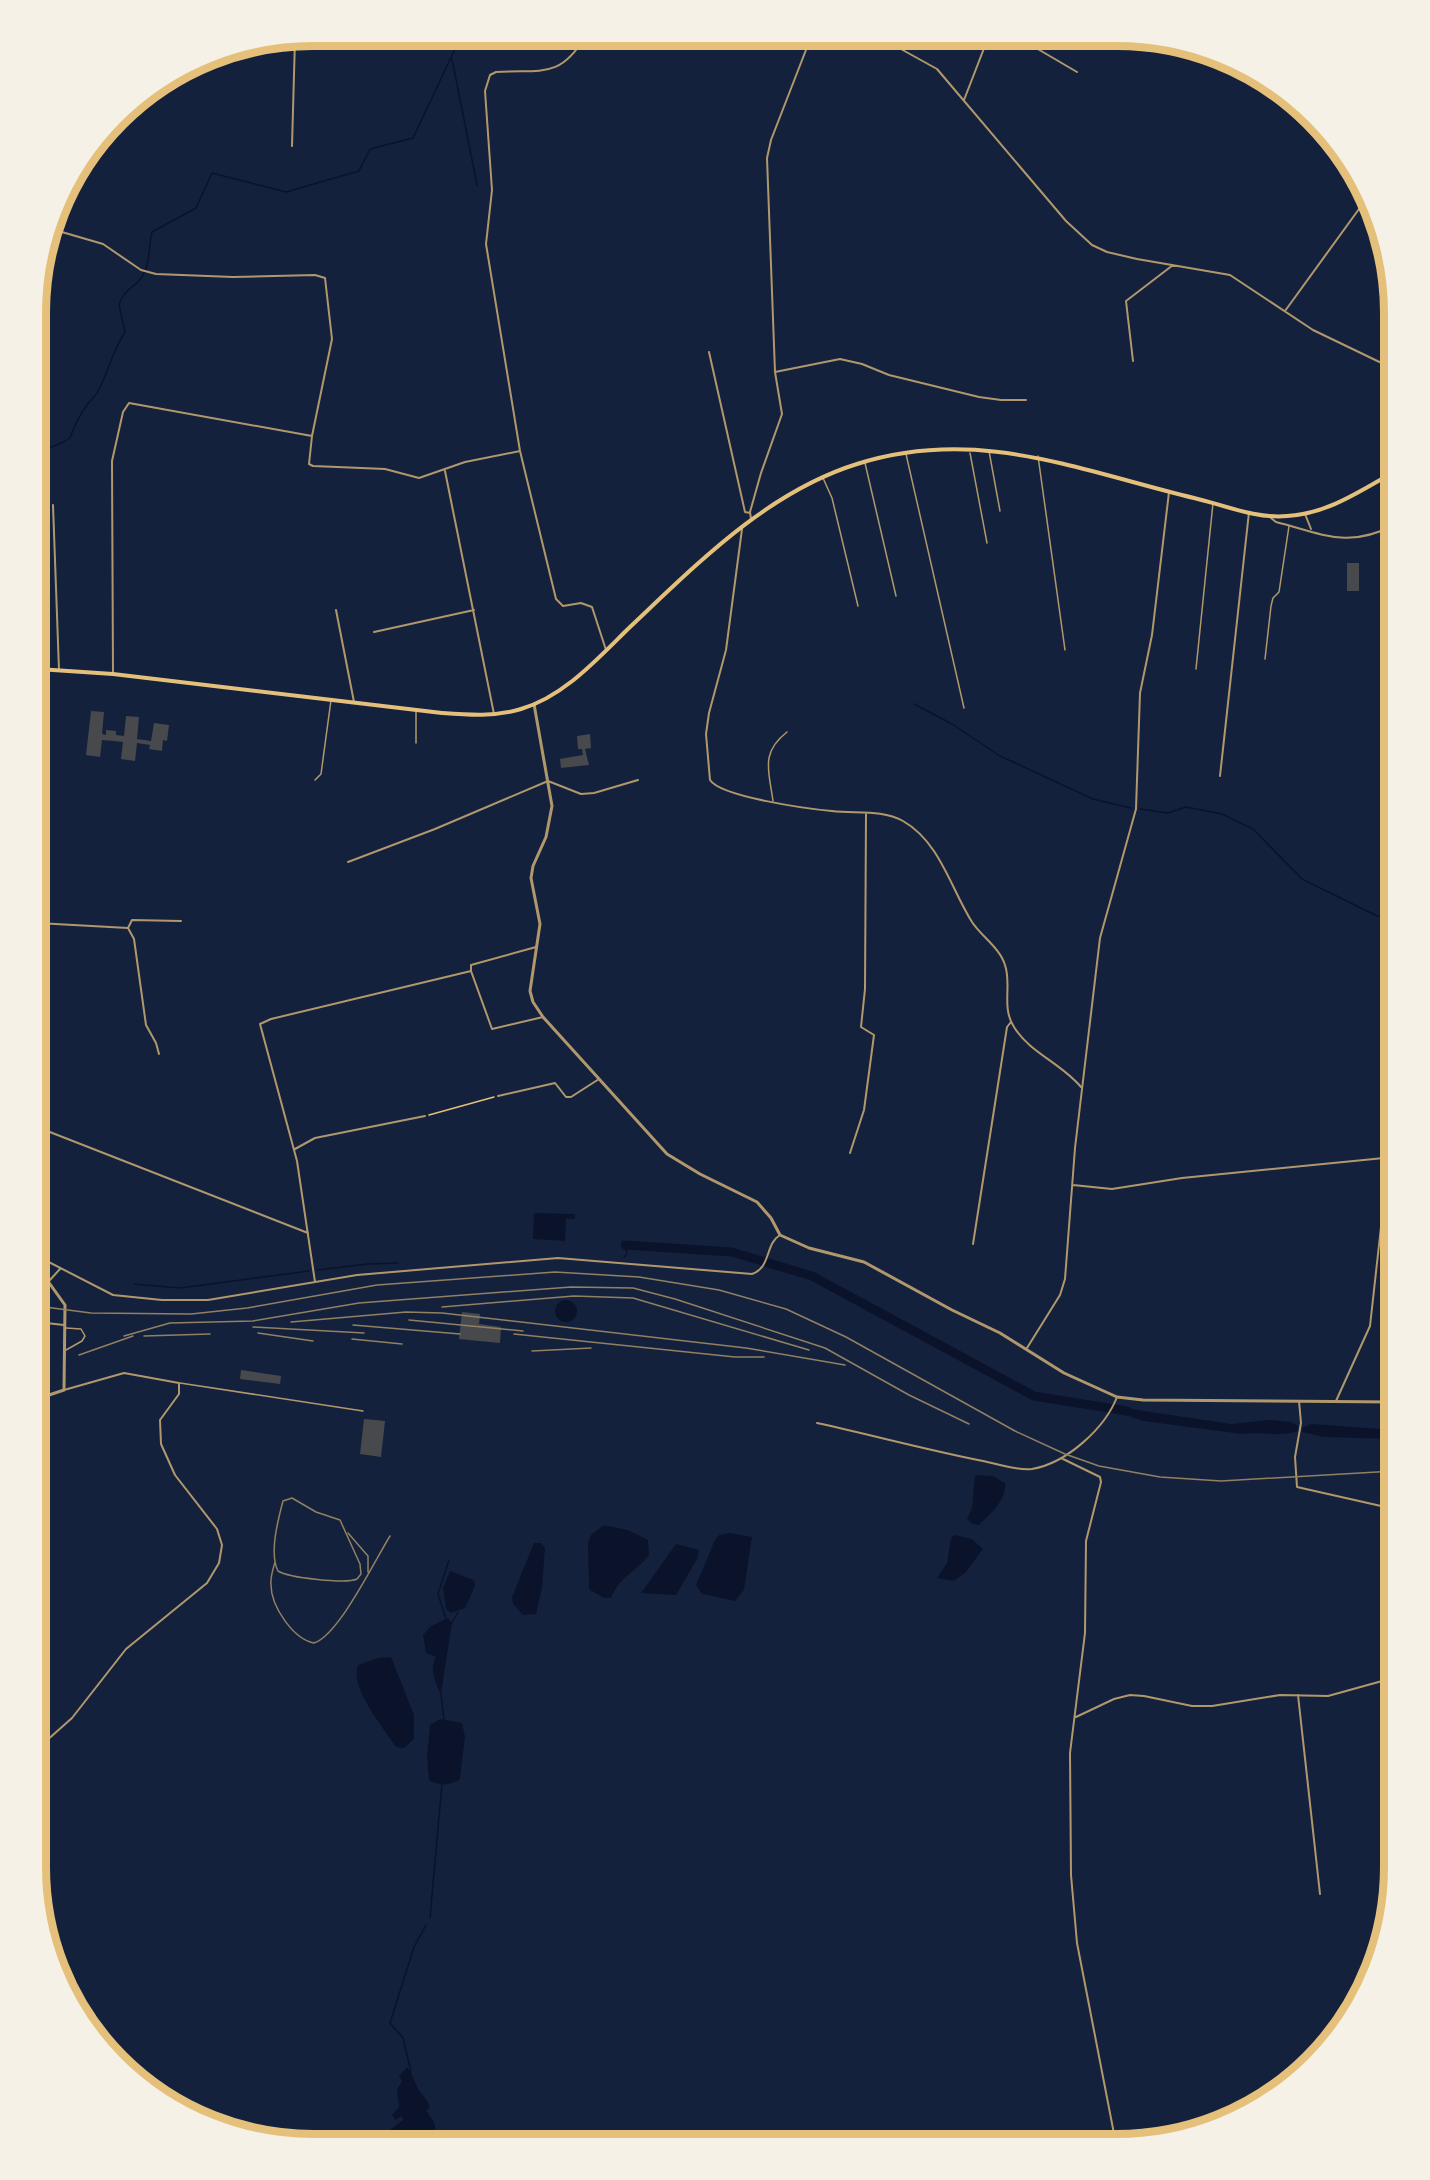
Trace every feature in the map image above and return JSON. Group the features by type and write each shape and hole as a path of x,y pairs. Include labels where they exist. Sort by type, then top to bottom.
{"main road":[{"path":"46,669 113,674 416,710 471,715 494,714 534,704 562,689 752,519 795,490 865,462 905,453 970,449 1038,456 1169,492 1270,516 1305,514 1340,502 1384,478"}],"street":[{"path":"580,46 574,56 565,63 536,71 492,73 485,91 492,190 486,244 520,452 556,599 563,606 581,603 592,607 606,650"},
{"path":"752,519 750,513 782,414 775,372 767,158 771,140 808,46"},
{"path":"897,46 930,63 1083,238 1107,252 1230,275 1313,330 1384,364"},
{"path":"964,100 985,46"},
{"path":"1033,46 1077,72"},
{"path":"292,146 295,47"},
{"path":"1285,311 1361,207"},
{"path":"60,231 103,244 147,273 221,277 315,275 325,278 332,339 308,458 309,464 313,466 385,469 412,478 445,471 465,462 520,452"},
{"path":"1132,361 1126,301 1173,265"},
{"path":"709,351 745,512 750,513"},
{"path":"775,372 840,359 862,364 889,375 979,397 1001,400 1026,399"},
{"path":"113,674 112,461 125,405 129,403 178,410 312,436"},
{"path":"445,471 494,714"},
{"path":"1026,1348 1060,1296 1065,1279 1081,1087 1100,938 1136,809 1140,693 1152,635 1169,492"},
{"path":"53,505 59,670"},
{"path":"1220,776 1249,512"},
{"path":"1305,514 1307,524 1313,531"},
{"path":"1270,516 1276,522 1347,539 1371,537 1384,530"},
{"path":"742,527 726,650 707,723 708,770 713,785 738,795 774,802 821,810 884,814 904,822 933,850 971,920 1003,959 1011,1022 1025,1043 1069,1072 1081,1087"},
{"path":"336,610 354,702"},
{"path":"374,632 474,610"},
{"path":"534,704 548,782 551,817 531,875 540,919 530,991 533,1002 543,1017 667,1154 700,1174 757,1202 771,1218 780,1235 809,1248 864,1262 1026,1348 1064,1373 1117,1397 1143,1400 1384,1402"},
{"path":"348,862 548,782 580,794 594,794 638,780"},
{"path":"850,1153 864,1110 874,1035 861,1027 865,990 866,813"},
{"path":"128,928 132,920 181,921"},
{"path":"46,923 128,928"},
{"path":"128,928 134,939 146,1025 159,1054"},
{"path":"537,947 471,965 471,971 492,1029 543,1017"},
{"path":"315,1282 294,1149 260,1024 271,1019 471,971"},
{"path":"973,1244 1007,1027 1011,1022"},
{"path":"498,1096 555,1083 566,1097 571,1097 598,1079"},
{"path":"294,1149 323,1136 425,1116"},
{"path":"46,1131 308,1233"},
{"path":"1073,1185 1112,1189 1182,1178 1384,1158"},
{"path":"1336,1401 1370,1326 1384,1195"},
{"path":"46,1261 101,1290 137,1299 208,1300 361,1274 558,1258 745,1274 758,1272 764,1265 774,1239 780,1235"},
{"path":"49,1281 60,1269"},
{"path":"46,1277 64,1303 66,1326 64,1390"},
{"path":"46,1323 66,1326"},
{"path":"46,1397 124,1373 180,1383 178,1394 160,1419 161,1444 175,1475 217,1529 222,1545 219,1563 207,1582 126,1649 72,1718 46,1741"},
{"path":"817,1423 1031,1469 1061,1458 1086,1438 1110,1413 1117,1397"},
{"path":"1299,1401 1301,1423 1295,1457 1297,1487 1384,1508"},
{"path":"1061,1458 1100,1477 1101,1482 1086,1541 1086,1600 1076,1716 1070,1753 1071,1875 1076,1932 1091,2026 1114,2134"},
{"path":"1076,1716 1114,1699 1130,1695 1192,1706 1212,1706 1280,1695 1338,1694 1384,1681"},
{"path":"1298,1695 1320,1894"}],"lane":[{"path":"970,449 987,543"},
{"path":"989,451 1000,511"},
{"path":"905,453 964,708"},
{"path":"1038,456 1065,650"},
{"path":"865,462 896,596"},
{"path":"823,477 832,498 858,606"},
{"path":"1196,669 1213,502"},
{"path":"1265,659 1271,606 1273,598 1279,592 1289,525"},
{"path":"315,780 321,774 331,700"},
{"path":"416,710 416,743"},
{"path":"774,802 768,760 776,741 787,732"},
{"path":"65,1350 82,1341 85,1336 81,1329 66,1326"},
{"path":"180,1383 363,1411"}],"path":[{"path":"425,1116 498,1096"}],"water":[{"path":"534,1213 575,1214 575,1219 566,1219 565,1241 533,1239"},
{"path":"566,1300 574,1303 577,1311 574,1319 566,1322 558,1319 555,1311 558,1303"},
{"path":"1118,1407 1231,1424 1269,1420 1291,1422 1298,1426 1298,1431 1285,1434 1242,1434 1144,1421 1115,1412"},
{"path":"1312,1424 1384,1429 1384,1439 1323,1437 1302,1432 1303,1427"},
{"path":"975,1475 993,1476 1005,1483 1001,1501 979,1525 972,1524 967,1519 972,1508"},
{"path":"604,1525 628,1530 648,1540 649,1555 619,1584 611,1598 604,1598 589,1589 588,1543 591,1535"},
{"path":"730,1533 752,1537 744,1590 735,1601 702,1594 696,1585 715,1540 719,1535"},
{"path":"955,1535 972,1539 983,1549 966,1572 954,1581 937,1578 947,1563 951,1538"},
{"path":"534,1543 541,1543 545,1548 542,1588 536,1614 523,1615 513,1604 512,1597"},
{"path":"676,1544 699,1550 697,1559 676,1595 641,1593"},
{"path":"450,1571 474,1580 475,1586 465,1608 451,1613 446,1609 443,1588"},
{"path":"448,1618 452,1623 441,1694 433,1671 436,1657 426,1653 423,1635 431,1626"},
{"path":"391,1657 414,1715 414,1739 404,1748 396,1747 369,1708 358,1685 358,1665 378,1658"},
{"path":"440,1719 462,1723 465,1737 460,1779 449,1784 429,1780 427,1757 430,1725"},
{"path":"407,2067 411,2072 430,2107 426,2111 435,2126 435,2134 392,2134 391,2129 403,2120 402,2116 395,2120 392,2115 399,2107 397,2090 402,2081 399,2076"}],"building":[{"path":"1347,563 1359,563 1359,591 1347,591"},
{"path":"91,711 104,712 102,734 106,735 106,730 116,731 116,735 124,736 126,716 139,717 137,739 151,741 154,723 169,725 167,741 163,740 162,751 149,749 150,745 137,743 135,761 121,759 123,742 102,740 100,757 86,755"},
{"path":"590,734 591,748 585,749 589,765 561,768 560,759 583,755 582,749 578,749 577,736"},
{"path":"462,1312 480,1314 479,1324 501,1327 500,1343 459,1339"},
{"path":"241,1370 281,1376 280,1384 240,1379"},
{"path":"364,1419 385,1421 381,1457 360,1454"}],"waterway":[{"path":"46,450 70,438 79,417 102,384 125,332 119,305 124,295 139,281 145,271 152,232 196,208 212,173 286,192 359,171 370,149 413,138 455,49 454,46"},
{"path":"452,59 477,185"},
{"path":"914,704 952,724 1000,756 1093,799 1131,808"},
{"path":"1140,809 1168,813 1186,807 1222,814 1253,829 1302,879 1384,917"},
{"path":"624,1257 627,1254 625,1245"},
{"path":"625,1245 732,1252 812,1276 1034,1396 1127,1411"},
{"path":"317,1270 398,1263"},
{"path":"134,1284 180,1288 309,1271"},
{"path":"446,1619 438,1594 449,1560"},
{"path":"452,1623 458,1612"},
{"path":"441,1694 444,1720"},
{"path":"430,1918 442,1784"},
{"path":"411,2072 403,2038 390,2023 414,1947 426,1925"}],"railway":[{"path":"46,1307 91,1313 191,1314 247,1308 377,1285 555,1272 639,1277 719,1290 786,1309 846,1337 1015,1431 1065,1454 1099,1466 1160,1477 1221,1481 1384,1472"},
{"path":"124,1336 170,1323 253,1321 359,1303 571,1287 633,1288 675,1299 825,1348 909,1395 969,1424"},
{"path":"442,1307 574,1296 633,1298 809,1350"},
{"path":"291,1322 406,1312 442,1313 746,1348 845,1365"},
{"path":"409,1320 523,1331"},
{"path":"353,1325 460,1334"},
{"path":"253,1327 364,1333"},
{"path":"258,1333 313,1341"},
{"path":"144,1336 210,1334"},
{"path":"514,1334 735,1357 764,1357"},
{"path":"79,1355 133,1336"},
{"path":"352,1339 402,1344"},
{"path":"532,1351 591,1348"},
{"path":"292,1498 316,1512 340,1520 360,1564 361,1574 357,1579 318,1580 278,1571 274,1555 277,1527 283,1501 292,1498"},
{"path":"348,1533 368,1556 368,1572"},
{"path":"275,1562 271,1585 279,1612 298,1635 314,1643 324,1637 345,1612 390,1536"}]}
